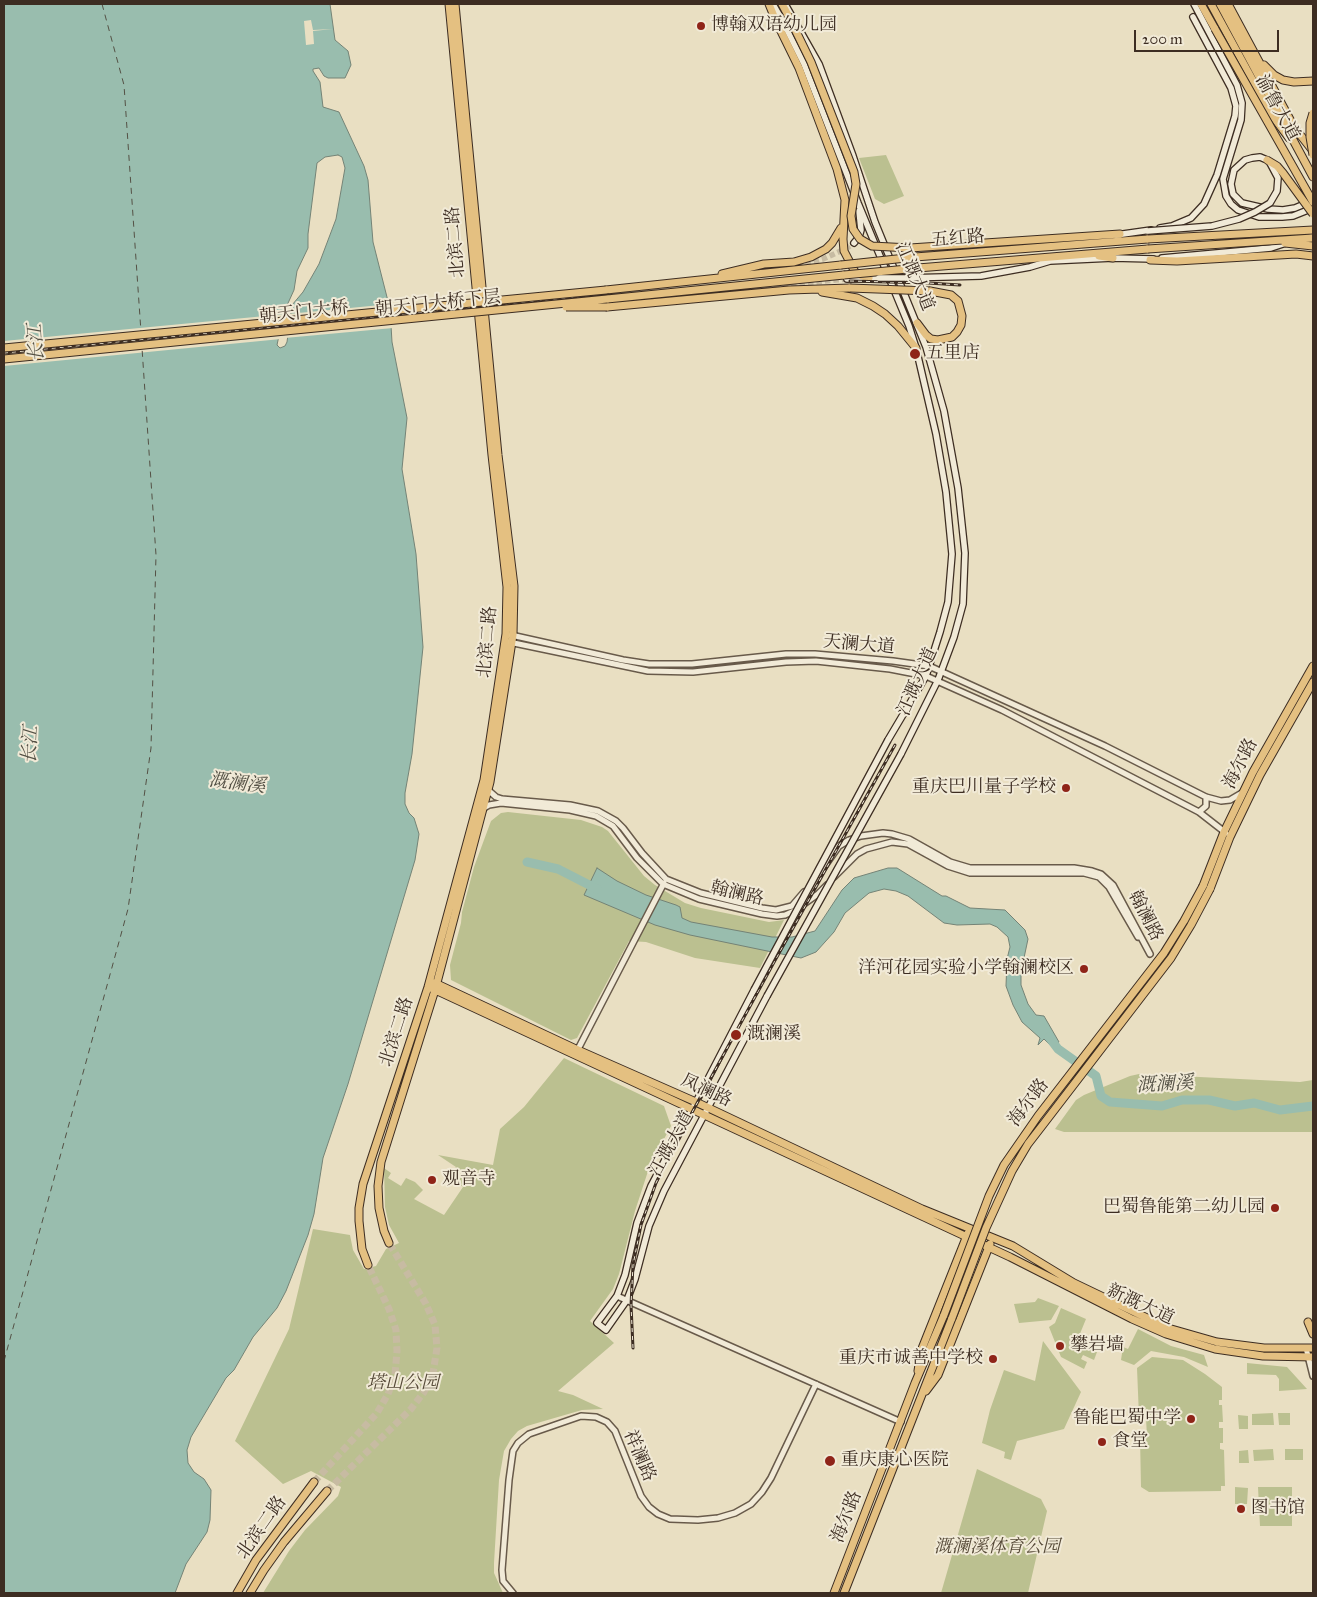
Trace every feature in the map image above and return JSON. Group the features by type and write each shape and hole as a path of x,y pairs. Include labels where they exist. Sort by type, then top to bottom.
{"main road":[{"name":"北滨二路","path":"368,1265 362,1249 359,1221 361,1196 429,984 484,780 509,638 507,587 491,445 449,4"},
{"name":"北滨二路","path":"389,1243 384,1231 379,1208 379,1173 436,987 488,790 509,638 514,586 498,454 455,4"},
{"name":"江溉大道","path":"771,4 781,18 804,64 916,348 936,434 944,479 952,554 948,602 926,676 888,740 651,1186 637,1223 624,1275 616,1296 597,1323 606,1330 627,1300 635,1279 649,1226 664,1191 768,996 901,754 938,680 954,637 963,604 965,553 958,488 944,411 926,347 875,222 819,64 784,4"},
{"path":"771,4 799,68 838,169 844,194 844,251 855,272 869,278"},
{"path":"784,4 811,62 854,172 856,184 851,216 853,229 860,239 872,246 910,248 1212,226 1239,219 1264,207 1274,198 1278,184 1276,171 1267,160"},
{"path":"1194,4 1212,30 1237,85 1242,103 1241,120 1223,179 1226,196 1238,210 1259,217 1282,218 1303,213 1313,208"},
{"name":"渝鲁大道","path":"1201,4 1212,30 1313,200"},
{"path":"1228,4 1294,127 1313,153"},
{"path":"1216,5 1271,114 1313,167"},
{"name":"渝鲁大道","path":"1216,5 1313,177"},
{"path":"1148,231 1183,222 1191,218 1204,204 1217,174 1234,124 1236,106 1234,96 1193,17"},
{"path":"1257,57 1274,75 1284,80 1294,82 1313,81"},
{"path":"1313,113 1310,137 1313,153"},
{"path":"1313,200 1295,208 1283,210 1250,206 1242,203 1234,194 1231,184 1232,175 1234,170 1245,160 1260,158 1267,160 1277,166 1283,173 1313,214"},
{"path":"854,243 859,237 861,230 859,206"},
{"path":"700,280 744,268 764,264 794,262 811,257 826,249 832,243 840,231 844,216"},
{"path":"1150,260 1288,243 1313,229"},
{"name":"五红路","path":"606,289 915,257 1148,239 1313,229"},
{"path":"1039,240 1077,244 1120,234"},
{"name":"五红路","path":"607,302 918,268 1148,248 1271,244 1313,238"},
{"path":"1271,244 1313,246"},
{"path":"846,277 982,276 1083,254 1114,258 1177,261 1296,254 1313,256"},
{"path":"1045,261 1114,258"},
{"path":"607,302 789,290 850,288 930,291 951,295 958,301 962,316 961,325 952,337 938,340 931,339 917,323"},
{"name":"朝天门大桥","path":"4,347 606,289"},
{"path":"789,290 841,294 857,298 885,314 898,326 916,348"},
{"name":"朝天门大桥","path":"4,360 523,306 607,302"},
{"name":"朝天门大桥下层","path":"4,360 607,302"},
{"name":"海尔路","path":"844,1593 986,1228 1012,1171 1028,1144 1171,958 1191,925 1242,793 1273,733 1313,666"},
{"name":"海尔路","path":"1227,834 1313,682"},
{"name":"海尔路","path":"834,1593 915,1383 944,1316 989,1196 1004,1165 1038,1116 1164,953 1206,887"},
{"name":"凤澜路","path":"429,984 922,1210 970,1228"},
{"name":"凤澜路","path":"707,1112 966,1237"},
{"path":"915,1383 921,1351 970,1228"},
{"name":"新溉大道","path":"970,1228 1013,1246 1074,1283 1168,1328 1216,1342 1264,1348 1310,1348"},
{"name":"新溉大道","path":"966,1237 1166,1334 1215,1349 1263,1356 1310,1357"},
{"path":"920,1400 938,1375 992,1238"},
{"path":"1308,1322 1313,1334"},
{"name":"北滨二路","path":"237,1593 275,1532 314,1482"},
{"name":"北滨二路","path":"250,1593 284,1542 327,1491"}],"street":[{"name":"天澜大道","path":"509,638 648,664 692,664 786,654 815,654 929,666 1105,746 1206,797 1221,801 1230,800 1242,793"},
{"name":"天澜大道","path":"509,638 648,671 693,672 786,662 816,662 890,669 926,676 1002,710 1199,812 1227,834"},
{"name":"翰澜路","path":"482,809 489,805 501,803 570,810 596,816 613,826 637,858 664,882 684,894 769,916 785,915 794,911 818,894 857,854 875,845 899,842 908,844 948,866 970,872 994,874 1074,872 1099,877 1113,893 1133,930 1150,954 1117,891 1108,879 1100,874 1084,869 970,868 950,862 909,839 892,834 861,836 849,840 840,846 798,900 784,909 769,910 664,882 623,828 598,811 570,805 502,799 496,797 488,790"},
{"path":"1199,812 1206,806 1206,797"},
{"path":"576,1053 664,882"},
{"path":"616,1296 901,1422"},
{"path":"1310,1348 1313,1376"},
{"name":"祥澜路","path":"513,1593 504,1581 502,1570 509,1480 513,1451 518,1443 528,1434 581,1416 607,1422 615,1432 642,1496 649,1507 658,1514 670,1519 698,1520 718,1518 735,1513 751,1504 762,1492 771,1478 816,1384"}],"green space":[{"path":"886,155 904,196 884,204 875,199 859,158"},
{"path":"508,812 581,820 602,827 608,831 644,876 685,903 769,922 784,920 760,968 695,958 646,942 629,941 577,1038 571,1040 451,980 450,965 474,867 491,821 501,813"},
{"name":"塔山公园","path":"564,1058 664,1106 671,1126 650,1165 613,1289 590,1321 614,1343 558,1391 573,1395 603,1409 582,1410 527,1426 518,1431 504,1451 499,1480 494,1563 494,1573 503,1593 263,1593 289,1551 305,1530 338,1496 341,1487 311,1471 283,1484 235,1441 289,1329 313,1229 350,1235 353,1250 364,1269 376,1266 386,1249 399,1243 389,1225 385,1207 384,1168 391,1173 388,1178 401,1186 406,1178 415,1182 423,1190 414,1199 444,1215 463,1187 450,1178 456,1167 438,1155 493,1165 500,1129 524,1107"},
{"path":"1139,1074 1300,1082 1313,1080 1313,1132 1064,1132 1055,1129 1076,1100 1130,1076"},
{"path":"1038,1298 1059,1306 1051,1320 1019,1323 1014,1304 1035,1302"},
{"path":"1061,1308 1086,1319 1077,1341 1097,1352 1094,1360 1083,1355 1081,1359 1087,1362 1084,1369 1061,1357 1049,1327 1055,1323"},
{"path":"1138,1329 1171,1346 1204,1355 1208,1367 1184,1357 1151,1351 1134,1365 1121,1360 1123,1347 1128,1349"},
{"path":"1043,1341 1081,1392 1064,1429 1017,1441 1011,1460 1004,1458 1005,1452 982,1443 990,1410 1004,1370 1035,1381"},
{"path":"1152,1357 1183,1360 1222,1387 1222,1400 1219,1400 1219,1405 1222,1405 1223,1422 1219,1422 1219,1428 1223,1428 1223,1443 1220,1443 1220,1449 1224,1450 1225,1486 1221,1486 1221,1491 1149,1492 1141,1487 1140,1437 1147,1437 1146,1418 1139,1417 1137,1368"},
{"path":"1247,1363 1287,1367 1307,1389 1279,1391 1279,1379 1276,1375 1247,1374"},
{"path":"1273,1413 1274,1425 1252,1425 1252,1414"},
{"path":"1278,1413 1290,1413 1290,1425 1279,1425"},
{"path":"1238,1415 1248,1416 1248,1429 1239,1429"},
{"path":"1273,1449 1274,1460 1254,1461 1253,1450"},
{"path":"1285,1449 1303,1449 1303,1460 1285,1460"},
{"path":"1248,1450 1249,1463 1239,1463 1239,1451"},
{"name":"溉澜溪体育公园","path":"977,1469 1041,1499 1047,1511 1028,1593 941,1593"},
{"path":"1235,1487 1248,1488 1247,1504 1235,1504"},
{"path":"1258,1487 1292,1487 1292,1526 1260,1526"}],"water":[{"name":"长江","path":"4,4 330,4 335,40 348,51 351,65 345,78 328,78 324,76 319,68 313,69 313,71 320,82 323,107 339,112 364,166 368,180 373,242 390,309 392,342 407,418 402,469 416,554 423,647 412,754 405,793 405,804 409,813 414,818 419,834 415,860 348,1084 323,1158 314,1214 308,1235 286,1291 277,1308 253,1337 191,1437 187,1450 188,1463 194,1472 204,1479 211,1490 210,1520 207,1532 186,1564 175,1593 4,1593","holes":["338,155 342,157 345,168 336,219 319,264 303,292 292,305 287,342 285,346 280,348 277,345 284,312 294,290 297,271 308,248 317,163 325,157"]},
{"path":"597,868 617,881 646,895 680,907 682,918 691,922 772,937 792,937 815,931 842,890 854,878 888,868 897,868 942,896 946,896 970,908 1005,910 1025,930 1028,939 1021,972 1021,985 1028,1004 1036,1015 1044,1016 1059,1042 1053,1048 1044,1039 1038,1045 1040,1038 1022,1022 1006,986 1007,959 1010,947 1008,937 997,927 990,924 957,925 944,923 908,896 884,889 869,893 845,913 834,932 816,952 801,958 690,935 655,925 584,895"}],"pier":[{"path":"311,20 313,30 333,29 313,31 314,44 306,45 304,21"},
{"path":"391,304 393,328 285,338 288,314"},
{"path":"286,314 281,339 4,366 4,341"}],"waterway":[{"name":"溉澜溪","path":"527,862 558,869 597,889"},
{"name":"溉澜溪","path":"1049,1037 1058,1049 1096,1076 1101,1096 1110,1102 1162,1106 1182,1100 1209,1100 1235,1106 1254,1103 1280,1110 1313,1106"}],"ferry route":[{"path":"102,4 124,85 141,332"},
{"path":"4,1361 128,909 151,748 156,555 142,348"}],"tunnel":[{"path":"789,268 823,259 854,243"},
{"path":"681,295 847,279"},
{"path":"327,1491 411,1409 424,1392 433,1373 437,1348 435,1325 426,1304 389,1243"},
{"path":"314,1482 377,1413 388,1394 395,1375 396,1330 389,1309 368,1265"}],"railway":[{"path":"850,281 960,285"},
{"path":"4,353 607,294"},
{"path":"633,1348 631,1305 633,1265 641,1225 656,1183 671,1151 773,964 895,745"}],"place":[{"name":"博翰双语幼儿园","path":"701,26"},
{"name":"五里店","path":"915,354"},
{"name":"重庆巴川量子学校","path":"1066,788"},
{"name":"洋河花园实验小学翰澜校区","path":"1084,969"},
{"name":"溉澜溪","path":"736,1035"},
{"name":"观音寺","path":"432,1180"},
{"name":"巴蜀鲁能第二幼儿园","path":"1275,1208"},
{"name":"攀岩墙","path":"1060,1346"},
{"name":"重庆市诚善中学校","path":"993,1359"},
{"name":"鲁能巴蜀中学","path":"1191,1419"},
{"name":"食堂","path":"1102,1442"},
{"name":"重庆康心医院","path":"830,1461"},
{"name":"图书馆","path":"1241,1509"}]}
